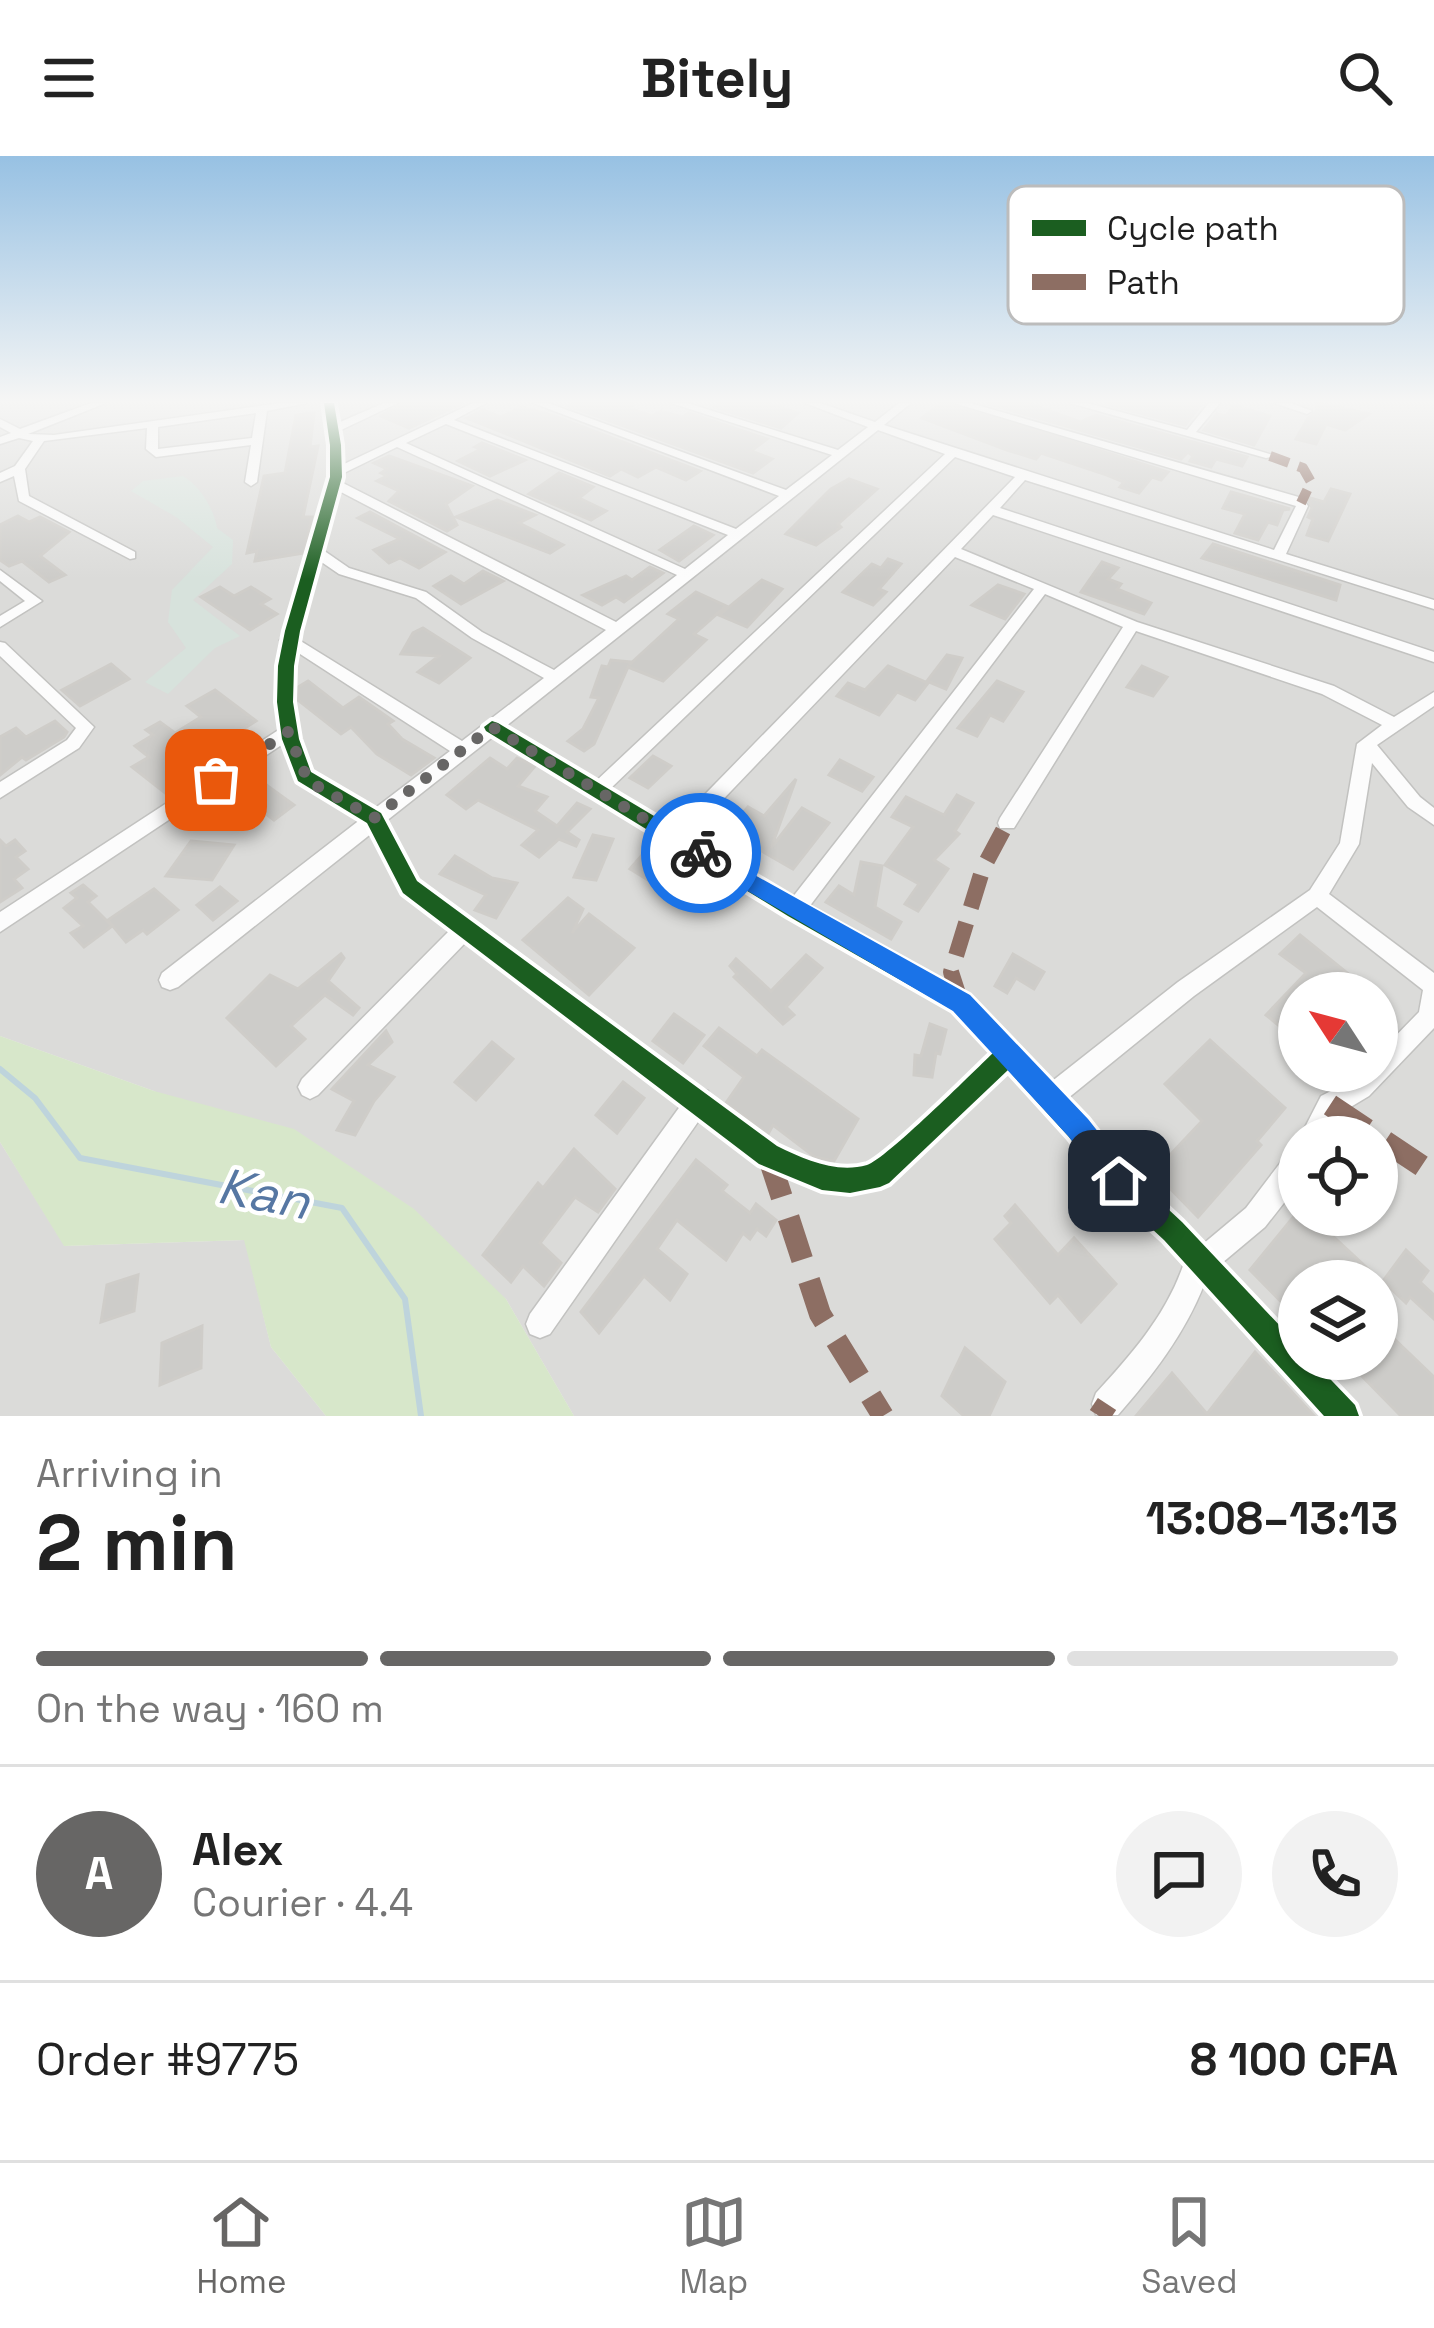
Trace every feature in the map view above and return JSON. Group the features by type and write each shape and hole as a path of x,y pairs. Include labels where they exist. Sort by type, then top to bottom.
{"street":[{"path":"0,478 24,462"},
{"path":"251,482 254,462"},
{"path":"335,462 335,479 288,640 284,714 308,781 374,818 404,880 768,1155 808,1175 860,1181 902,1156 1008,1055"},
{"path":"335,479 366,462"},
{"path":"438,462 686,574"},
{"path":"553,462 737,534"},
{"path":"698,462 788,495"},
{"path":"170,980 829,462"},
{"path":"597,790 944,462"},
{"path":"984,462 1434,605"},
{"path":"1162,462 1298,501 1302,506 1278,557"},
{"path":"19,469 23,498 130,555"},
{"path":"675,837 953,550 967,530 995,511 1023,473"},
{"path":"335,479 615,628"},
{"path":"995,511 1434,657"},
{"path":"314,550 344,571 421,596 465,628 554,676"},
{"path":"953,550 1132,625 1328,690 1393,723"},
{"path":"0,574 35,601 0,622"},
{"path":"795,910 1042,588"},
{"path":"1007,824 1132,625"},
{"path":"288,640 462,750"},
{"path":"0,647 86,727 74,744 0,791"},
{"path":"1049,1097 1186,989 1317,896 1349,844 1366,744 1434,698"},
{"path":"492,727 795,910 961,1003 1119,1181 1173,1231 1343,1416"},
{"path":"1,923 288,732"},
{"path":"1366,744 1414,802 1434,818"},
{"path":"1317,896 1434,987 1429,1017 1361,1088 1330,1105 1324,1116"},
{"path":"310,1087 466,928"},
{"path":"540,1324 699,1100"},
{"path":"1107,1404 1189,1297 1198,1263 1242,1235 1278,1194"}],"shaded area":[{"path":"0,462 1434,462 1434,1416 574,1416 506,1299 154,1091 0,1036"},
{"path":"183,476 205,499 217,528 233,540 232,564 193,600 240,636 215,648 168,694 145,682 186,648 168,622 172,590 213,547 176,517 131,491 143,481"},
{"path":"0,1142 65,1246 245,1240 271,1347 326,1416 0,1416"}],"green space":[{"path":"0,1036 154,1091 294,1129 414,1209 506,1299 574,1416 326,1416 271,1347 244,1240 64,1246 0,1142"}],"building":[{"path":"287,462 315,462 303,517 312,517 304,553 255,561 257,551 247,553 264,476 285,473"},
{"path":"405,462 472,486 446,504 457,525 447,531 389,501 399,491 377,481 387,476 381,473 387,469 374,463"},
{"path":"460,462 521,462 490,476"},
{"path":"575,462 676,462 700,471 686,480 656,467 638,477 621,469 610,476"},
{"path":"722,462 768,462 753,473"},
{"path":"1067,462 1136,462 1168,472 1161,480 1152,477 1139,493 1120,487 1124,482"},
{"path":"559,473 593,487 579,498 606,511 591,520 529,494"},
{"path":"849,479 877,489 838,524 841,527 816,545 786,534 831,489"},
{"path":"1331,489 1350,494 1328,541 1307,535 1313,519 1308,517 1312,508 1307,497 1324,502"},
{"path":"1231,492 1290,509 1283,510 1277,525 1268,522 1258,540 1235,533 1245,514 1223,508"},
{"path":"497,500 535,515 519,523 563,545 550,553 456,517"},
{"path":"370,512 445,552 419,568 400,558 389,563 374,550 400,539 358,518"},
{"path":"18,516 29,522 40,517 69,532 40,556 65,575 49,582 22,561 9,566 0,560 0,525"},
{"path":"694,526 713,535 679,561 660,550"},
{"path":"1213,544 1340,585 1336,600 1202,558"},
{"path":"888,559 901,564 879,589 886,592 873,605 843,592 872,564 881,568"},
{"path":"1102,562 1118,568 1108,579 1121,584 1117,589 1151,603 1144,614 1081,592"},
{"path":"650,567 663,573 624,602 616,597 602,605 583,595 626,576 632,580"},
{"path":"483,571 503,581 461,604 434,586 451,576 464,584"},
{"path":"762,580 782,589 747,627 719,615"},
{"path":"998,585 1024,594 1005,619 972,605"},
{"path":"220,587 234,596 251,587 270,599 261,604 277,614 250,630 201,597"},
{"path":"696,592 726,606 694,634 706,640 663,681 628,667 594,744 584,751 568,741 583,729 599,698 591,697 602,666 608,667 611,660 631,662 629,665 679,619 668,614"},
{"path":"423,628 470,658 439,683 418,672 439,656 401,654 413,633"},
{"path":"947,655 962,658 946,689 927,681"},
{"path":"111,664 129,679 80,706 62,690"},
{"path":"888,666 928,683 915,700 897,692 879,715 837,696 848,683 865,690"},
{"path":"1142,666 1167,677 1153,696 1127,687"},
{"path":"308,681 343,708 359,697 393,721 388,724 402,739 434,758 411,775 377,754 351,727 341,734 298,700 298,687"},
{"path":"997,681 1023,692 1003,721 990,715 977,736 958,728"},
{"path":"215,690 256,721 240,731 252,742 188,773 195,779 169,796 132,767 149,757 135,746 153,735 146,730 160,722 175,733 201,717 187,706"},
{"path":"55,721 67,732 64,737 26,760 22,757 0,775 0,737 16,728 26,737"},
{"path":"653,756 671,766 648,788 630,778"},
{"path":"490,758 507,769 517,758 535,766 518,786 547,797 535,811 557,826 577,803 590,809 567,832 579,840 576,846 559,839 539,857 522,845 538,830 478,800 466,809 447,795"},
{"path":"840,760 873,777 862,791 829,775"},
{"path":"250,772 294,805 274,820 234,783"},
{"path":"796,779 771,848 802,808 829,823 793,869 727,831 748,807 764,816"},
{"path":"957,795 973,803 955,831 959,834 934,860 948,869 918,911 905,904 919,884 885,865 913,827 892,817 906,797 944,815"},
{"path":"593,835 613,839 596,880 574,877"},
{"path":"0,840 6,846 15,840 25,851 16,857 28,869 14,879 22,888 0,902"},
{"path":"191,841 234,845 212,880 166,876"},
{"path":"643,854 686,885 676,897 630,869"},
{"path":"455,856 492,878 517,883 496,918 475,910 486,895 440,874"},
{"path":"861,862 882,866 875,907 901,922 891,939 826,902 839,886 854,895"},
{"path":"83,885 96,896 88,902 112,926 84,947 71,933 83,926 64,908 77,898 71,893"},
{"path":"220,887 237,901 213,920 197,905"},
{"path":"154,889 178,910 147,934 143,930 126,942 108,920"},
{"path":"568,898 583,909 572,933 589,914 634,948 589,995 523,940"},
{"path":"1300,935 1346,972 1305,972 1280,954"},
{"path":"341,954 344,958 328,981 359,1008 353,1015 325,995 291,1026 305,1039 276,1066 227,1018 270,975 298,989"},
{"path":"1013,954 1044,972 1034,989 1016,978 1007,993 995,986"},
{"path":"806,955 822,968 786,1007 794,1015 783,1024 734,977 737,974 730,966 736,959 771,991"},
{"path":"1278,1002 1278,1025 1266,1015"},
{"path":"674,1014 704,1035 683,1063 653,1041"},
{"path":"930,1024 946,1030 940,1054 936,1053 932,1077 914,1075 915,1055 921,1056"},
{"path":"719,1028 757,1056 762,1050 858,1119 834,1161 815,1157 773,1125 768,1134 726,1103 744,1077 704,1046"},
{"path":"386,1031 392,1042 368,1065 394,1077 355,1135 337,1130 354,1101 332,1089"},
{"path":"1210,1040 1285,1108 1257,1141 1261,1145 1198,1217 1154,1172 1202,1121 1165,1084"},
{"path":"492,1042 513,1059 476,1100 455,1082"},
{"path":"623,1082 644,1098 617,1133 596,1115"},
{"path":"574,1149 615,1189 598,1212 575,1197 540,1243 561,1263 544,1286 523,1266 511,1282 483,1255 538,1183 543,1188"},
{"path":"696,1160 727,1185 722,1191 750,1213 756,1204 776,1220 766,1236 757,1229 750,1239 743,1233 726,1260 677,1220 657,1249 687,1274 670,1300 644,1276 599,1333 581,1312"},
{"path":"1015,1205 1058,1255 1074,1238 1116,1284 1081,1322 1058,1295 1050,1303 995,1239 1011,1223 1005,1216"},
{"path":"1278,1236 1333,1236 1358,1260 1278,1260 1278,1299 1250,1270"},
{"path":"1406,1250 1428,1271 1420,1282 1434,1295 1434,1319 1410,1297 1406,1303 1398,1295 1398,1261"},
{"path":"138,1275 134,1311 101,1322 107,1285"},
{"path":"202,1326 201,1368 160,1385 162,1343"},
{"path":"1398,1342 1434,1377 1434,1416 1401,1416 1366,1380 1398,1380"},
{"path":"965,1348 1005,1382 989,1416 964,1416 942,1396"},
{"path":"1255,1352 1314,1416 1136,1416 1172,1373 1207,1414"}],"waterway":[{"name":"Kan","path":"0,1069 35,1098 80,1158 342,1208 405,1299 421,1416"}],"marked path":[{"path":"1286,462 1303,468 1311,482 1301,503"},
{"path":"961,1003 951,972 983,868 1007,823"},
{"path":"1330,1105 1434,1174"},
{"path":"768,1155 820,1314 883,1416"},
{"path":"1099,1416 1107,1404"}],"cycle path":[{"path":"336,462 325,523 286,666 290,739 304,776 374,818 410,887 768,1155 822,1177 850,1180 880,1174 1008,1055"},
{"path":"492,727 795,910 961,1003 1078,1128 1119,1181 1173,1231 1344,1416"}],"way so far":[{"path":"216,780 288,732 308,781 374,818 492,727 701,853"}],"route":[{"path":"701,853 961,1003 1078,1128 1119,1181"}]}
